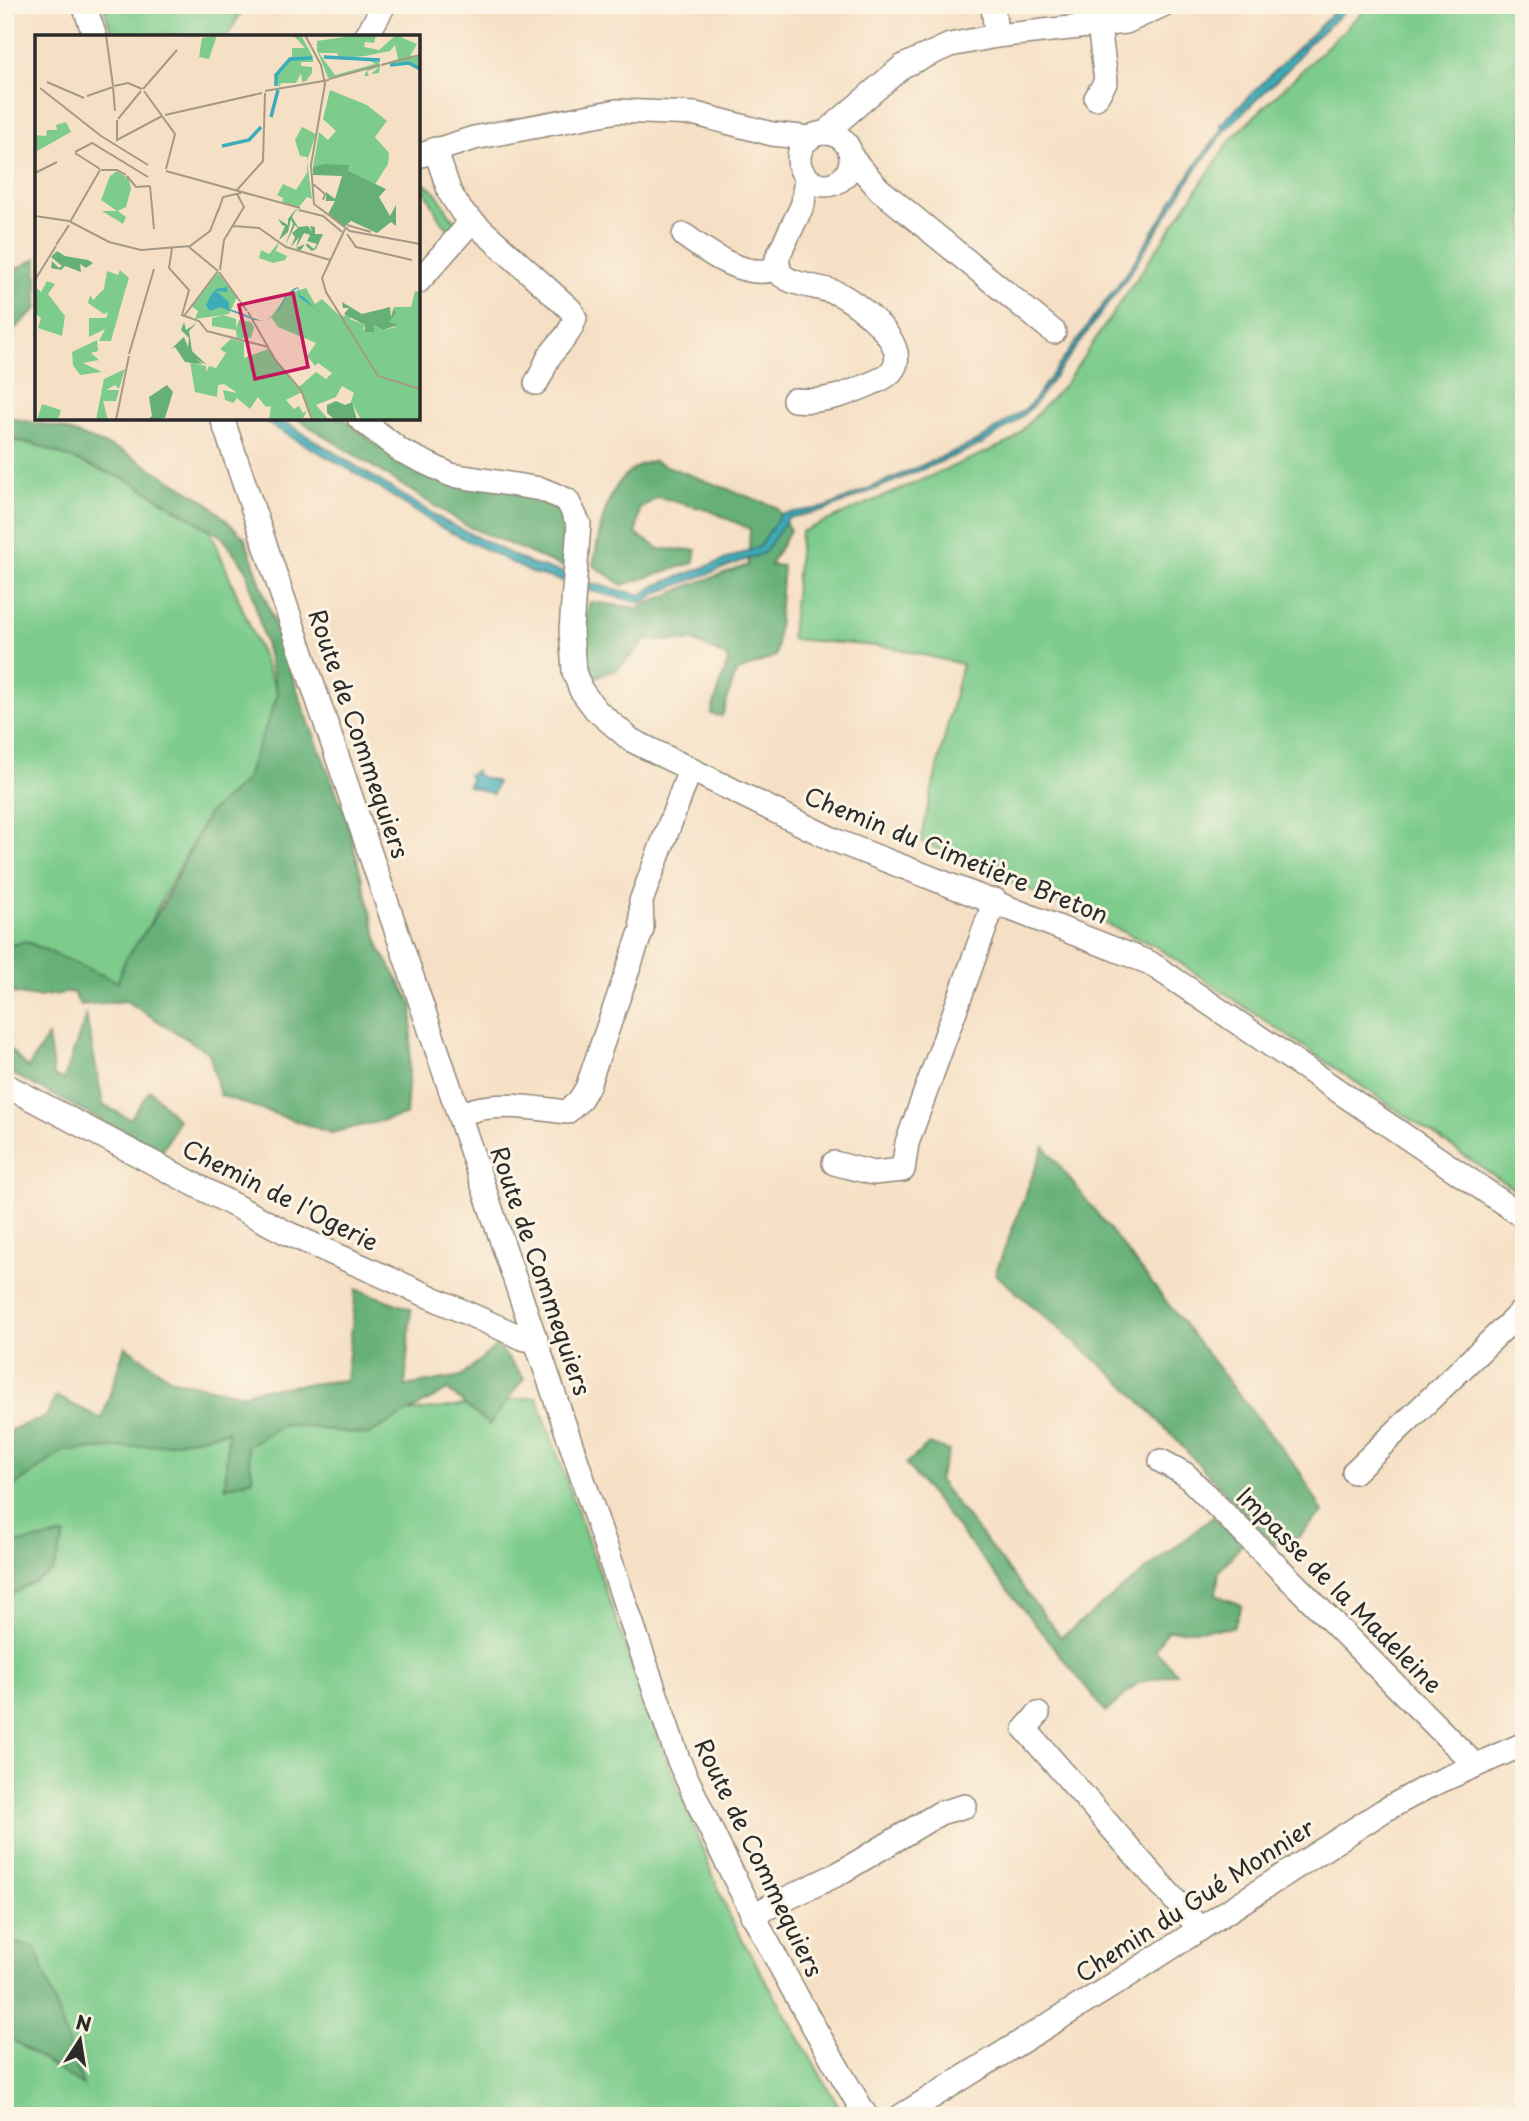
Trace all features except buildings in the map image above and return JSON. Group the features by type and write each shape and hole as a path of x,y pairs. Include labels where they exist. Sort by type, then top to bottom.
{"street":[{"path":"84,5 94,35"},
{"path":"367,35 384,5"},
{"path":"993,5 996,36"},
{"path":"794,400 833,400 882,379 894,366 896,349 888,333 848,299 832,291 789,280 780,274 777,268 778,253 826,158 849,116 860,103 903,66 950,45 996,36 1140,18 1163,5"},
{"path":"1096,98 1106,81 1099,25"},
{"path":"536,383 544,373 549,358 571,332 575,318 570,309 472,221 450,193 426,153 541,123 617,111 696,114 772,134 826,158 879,189 1054,332"},
{"path":"420,280 472,221"},
{"path":"684,235 705,251 742,267 760,273 777,268"},
{"name":"Route de Commequiers","path":"223,420 678,1759 752,1915 811,2025 866,2116"},
{"name":"Chemin du Cimetière Breton","path":"362,420 401,451 451,475 541,489 567,500 579,524 571,639 575,672 581,690 619,733 834,840 995,900 1150,963 1524,1217"},
{"path":"460,1115 470,1110 527,1108 567,1112 579,1101 587,1088 638,942 642,929 641,901 690,770"},
{"path":"834,1163 873,1173 902,1170 907,1143 995,900"},
{"name":"Chemin de l'Ogerie","path":"5,1085 287,1233 432,1300 525,1339 536,1339"},
{"path":"1354,1472 1524,1309"},
{"name":"Impasse de la Madeleine","path":"1161,1461 1185,1474 1475,1765"},
{"path":"1038,1714 1025,1729 1200,1929"},
{"name":"Chemin du Gué Monnier","path":"901,2116 1383,1811 1524,1744"},
{"path":"752,1915 838,1874 940,1813 965,1806"}],"green space":[{"path":"103,5 245,5 228,35 112,35"},
{"path":"1370,5 1524,5 1524,1196 1155,946 920,841 962,664 889,647 791,639 801,532 1012,441 1065,384 1232,138"},
{"path":"420,183 435,192 455,222 450,230 440,219 425,191 420,191"},
{"path":"35,259 35,310 5,338 5,288 12,284 12,271"},
{"path":"5,417 61,428 124,452 207,502 245,538 303,707 346,817 380,949 413,1006 406,1115 331,1133 220,1095 209,1053 126,1001 80,1005 73,992 37,997 5,992 5,947 25,941 118,982 124,962 163,905 208,814 245,781 278,694 246,569 222,537 132,482 37,445 5,437"},
{"path":"299,420 346,420 380,447 561,504 572,520 570,570 467,526"},
{"path":"5,439 37,445 132,482 210,530 278,694 244,791 208,814 118,983 26,941 5,949"},
{"path":"653,461 776,507 790,530 770,565 783,566 776,656 736,672 722,716 711,714 729,658 693,641 647,640 616,670 586,680 580,632 590,602 638,608 688,586 748,565 750,529 711,511 658,497 640,509 636,534 660,549 696,550 693,563 622,585 593,565 604,517 616,487 637,467"},
{"path":"86,1015 103,1105 130,1119 150,1090 178,1120 162,1152 5,1070 5,1044 28,1068 48,1036 54,1077 64,1079"},
{"path":"1044,1146 1300,1472 1323,1512 1297,1538 1273,1544 1126,1386 995,1274"},
{"path":"356,1289 411,1309 405,1386 462,1376 497,1345 524,1378 489,1425 448,1390 367,1435 285,1424 247,1446 253,1479 225,1488 228,1431 163,1445 64,1451 13,1487 5,1488 5,1432 46,1417 56,1396 102,1419 125,1346 173,1380 244,1395 254,1390 346,1380"},
{"path":"537,1397 659,1740 731,1920 844,2116 5,2116 5,1489 64,1451"},
{"path":"929,1444 949,1451 938,1480 1061,1637 1213,1517 1242,1544 1219,1571 1216,1595 1242,1605 1233,1628 1167,1631 1155,1650 1177,1673 1138,1683 1106,1712 906,1464"},
{"path":"65,1535 53,1571 5,1598 5,1545"},
{"path":"5,1940 36,1948 83,2086 5,2035"}],"water":[{"path":"1341,5 1352,5 1309,43 1289,68 1228,127 1195,171 1129,275 1033,406 1013,424 980,445 826,510 788,518 764,553 659,592 642,603 579,588 580,581 641,595 657,585 759,547 781,514 826,507 978,441 1029,406 1130,268 1192,170 1223,128 1220,125"},
{"path":"262,420 288,424 446,522 533,565 566,573 564,581 532,573 440,527 359,475"},
{"path":"475,771 478,776 497,782 493,794 468,786 471,779 468,775"}]}
